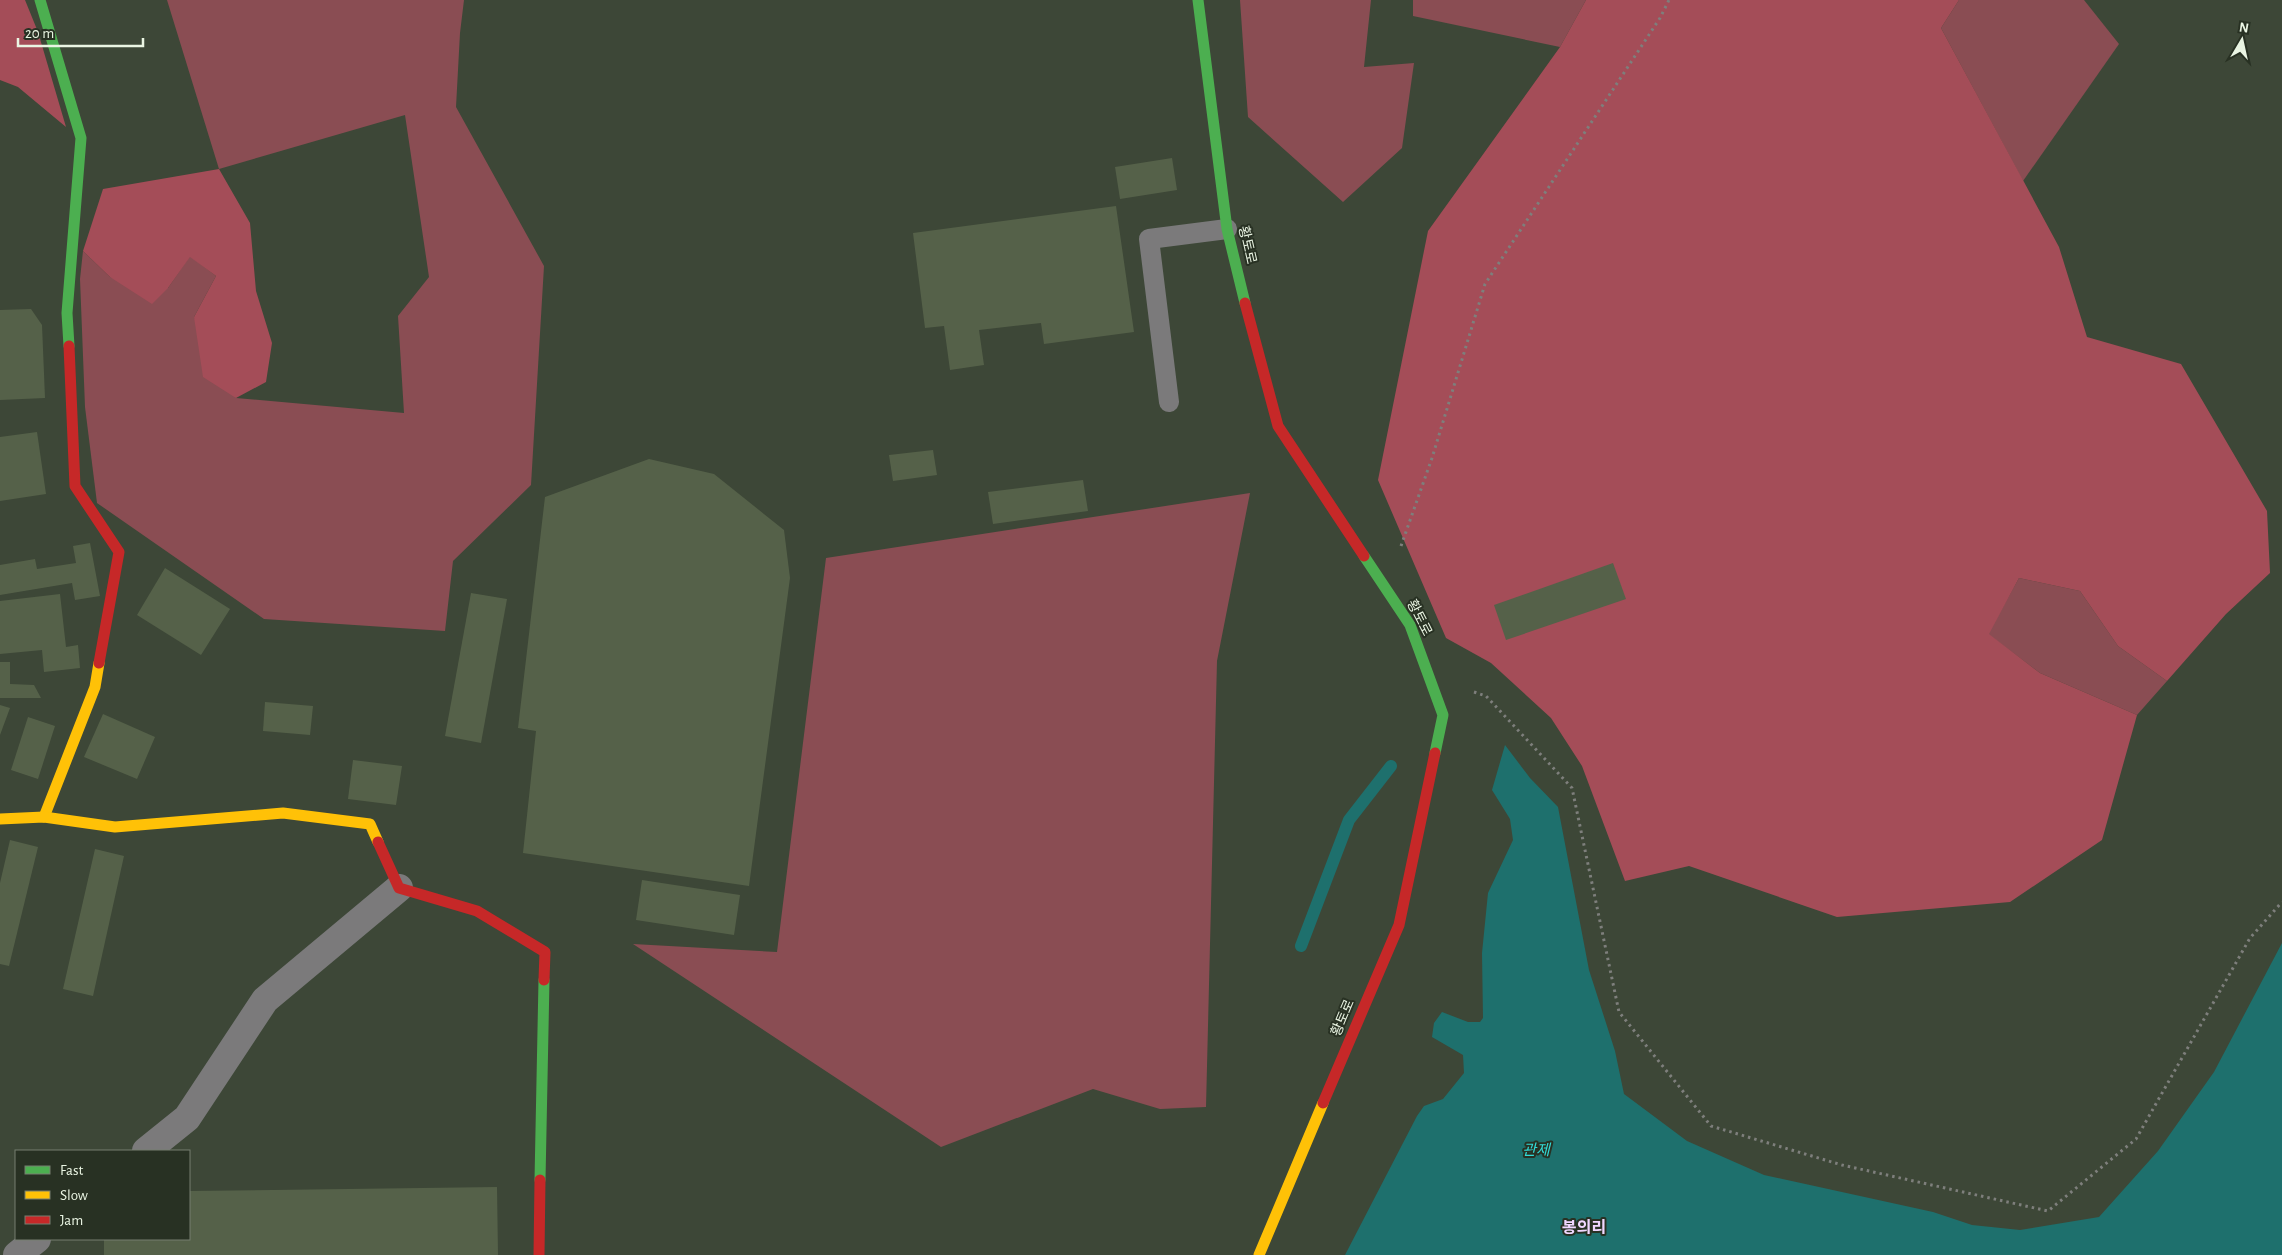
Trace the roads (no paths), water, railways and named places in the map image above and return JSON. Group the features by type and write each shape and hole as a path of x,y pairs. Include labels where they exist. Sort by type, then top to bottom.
{"street":[{"path":"40,0 81,138 67,313 75,486 119,552 95,687 44,817"},
{"name":"황토로","path":"1198,0 1227,229 1252,332 1278,426 1410,625 1443,715 1398,924 1259,1255"},
{"path":"0,819 44,817 115,827 282,813 370,824 399,888 477,911 546,952 539,1255"},
{"path":"147,1150 187,1118 266,1000 399,888"},
{"path":"17,1255 36,1240"}],"lane":[{"path":"1169,402 1149,239 1227,229"}],"water":[{"name":"관제","path":"1505,745 1530,778 1558,807 1589,970 1615,1051 1624,1094 1687,1141 1764,1175 1933,1212 1972,1225 2020,1230 2099,1217 2158,1151 2214,1072 2282,943 2282,1255 1345,1255 1417,1116 1424,1106 1443,1099 1464,1073 1463,1055 1432,1037 1434,1023 1442,1012 1468,1022 1480,1022 1483,1018 1482,953 1488,893 1513,840 1510,819 1492,790"}],"waterway":[{"path":"1301,946 1349,820 1391,766"}],"district":[{"name":"봉의리","path":"1584,1228"}]}
